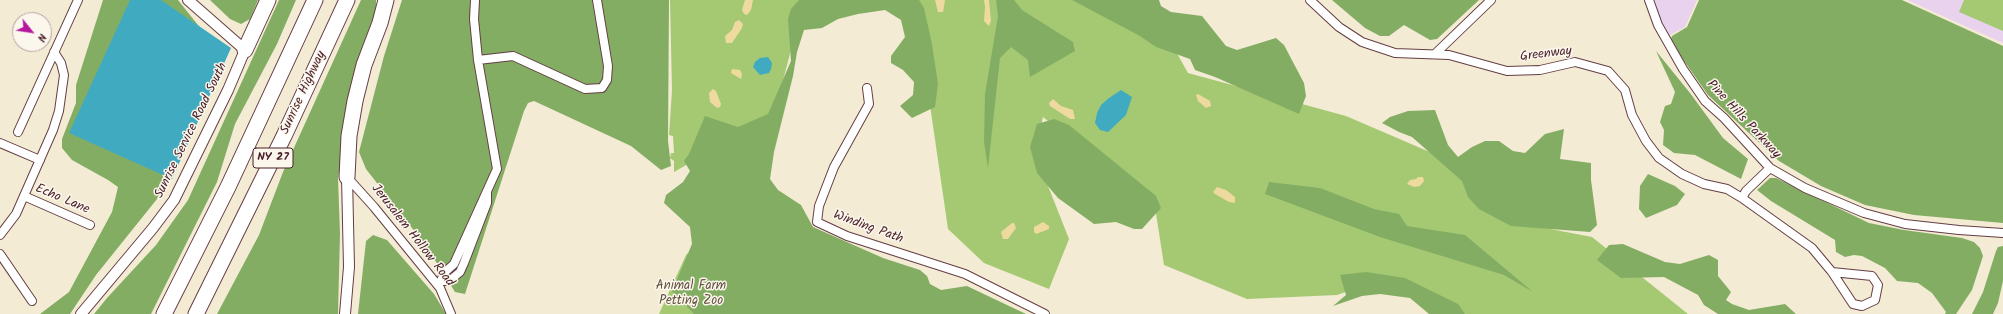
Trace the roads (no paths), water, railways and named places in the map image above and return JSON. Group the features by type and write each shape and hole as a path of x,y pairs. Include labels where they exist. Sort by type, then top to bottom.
{"highway":[{"path":"245,50 268,0"},
{"name":"NY 27","path":"164,314 231,180 315,0"},
{"name":"Sunrise Highway","path":"196,314 280,143 347,0"},
{"path":"347,177 349,136 355,101 364,65 380,23 386,0"}],"street":[{"path":"18,132 78,0"},
{"path":"188,0 245,50"},
{"path":"439,283 449,281 460,272 469,239 487,203 487,192 497,169 478,60 474,20 475,0"},
{"path":"478,60 513,56 585,89 602,88 607,80 608,66 597,0"},
{"name":"Greenway","path":"1310,0 1339,26 1362,42 1395,53 1436,53 1507,71 1540,70 1575,62 1608,71 1625,90 1632,115 1646,141 1659,158 1704,184 1727,190 1742,198 1812,248 1832,272 1853,304 1862,306 1874,300 1878,285 1872,276 1832,272"},
{"path":"1436,53 1491,0"},
{"name":"Pine Hills Parkway","path":"1649,0 1658,25 1683,69 1705,101 1724,118 1770,168 1805,188 1864,213 1905,224 2003,233"},
{"name":"Sunrise Service Road South","path":"81,314 153,228 174,200 231,84 245,50"},
{"name":"Echo Lane","path":"0,235 16,214 53,130 62,99 64,75 61,63 54,52"},
{"name":"Winding Path","path":"867,88 869,104 834,167 819,206 817,222 847,236 965,274 1045,314"},
{"path":"0,143 40,160"},
{"path":"1742,198 1746,191 1770,168"},
{"path":"345,314 349,267 347,177"},
{"name":"Jerusalem Hollow Road","path":"347,177 439,283 451,314"},
{"name":"Echo Lane","path":"24,196 90,225"},
{"path":"0,254 32,301"}],"water":[{"path":"130,0 161,0 231,48 172,179 69,133"},
{"path":"768,57 772,63 771,69 769,73 760,75 753,67 755,62 760,58"},
{"path":"1121,90 1132,97 1126,115 1108,132 1100,130 1095,123 1097,113 1101,105"}],"park label":[{"name":"Animal Farm Petting Zoo","path":"691,294"}]}
